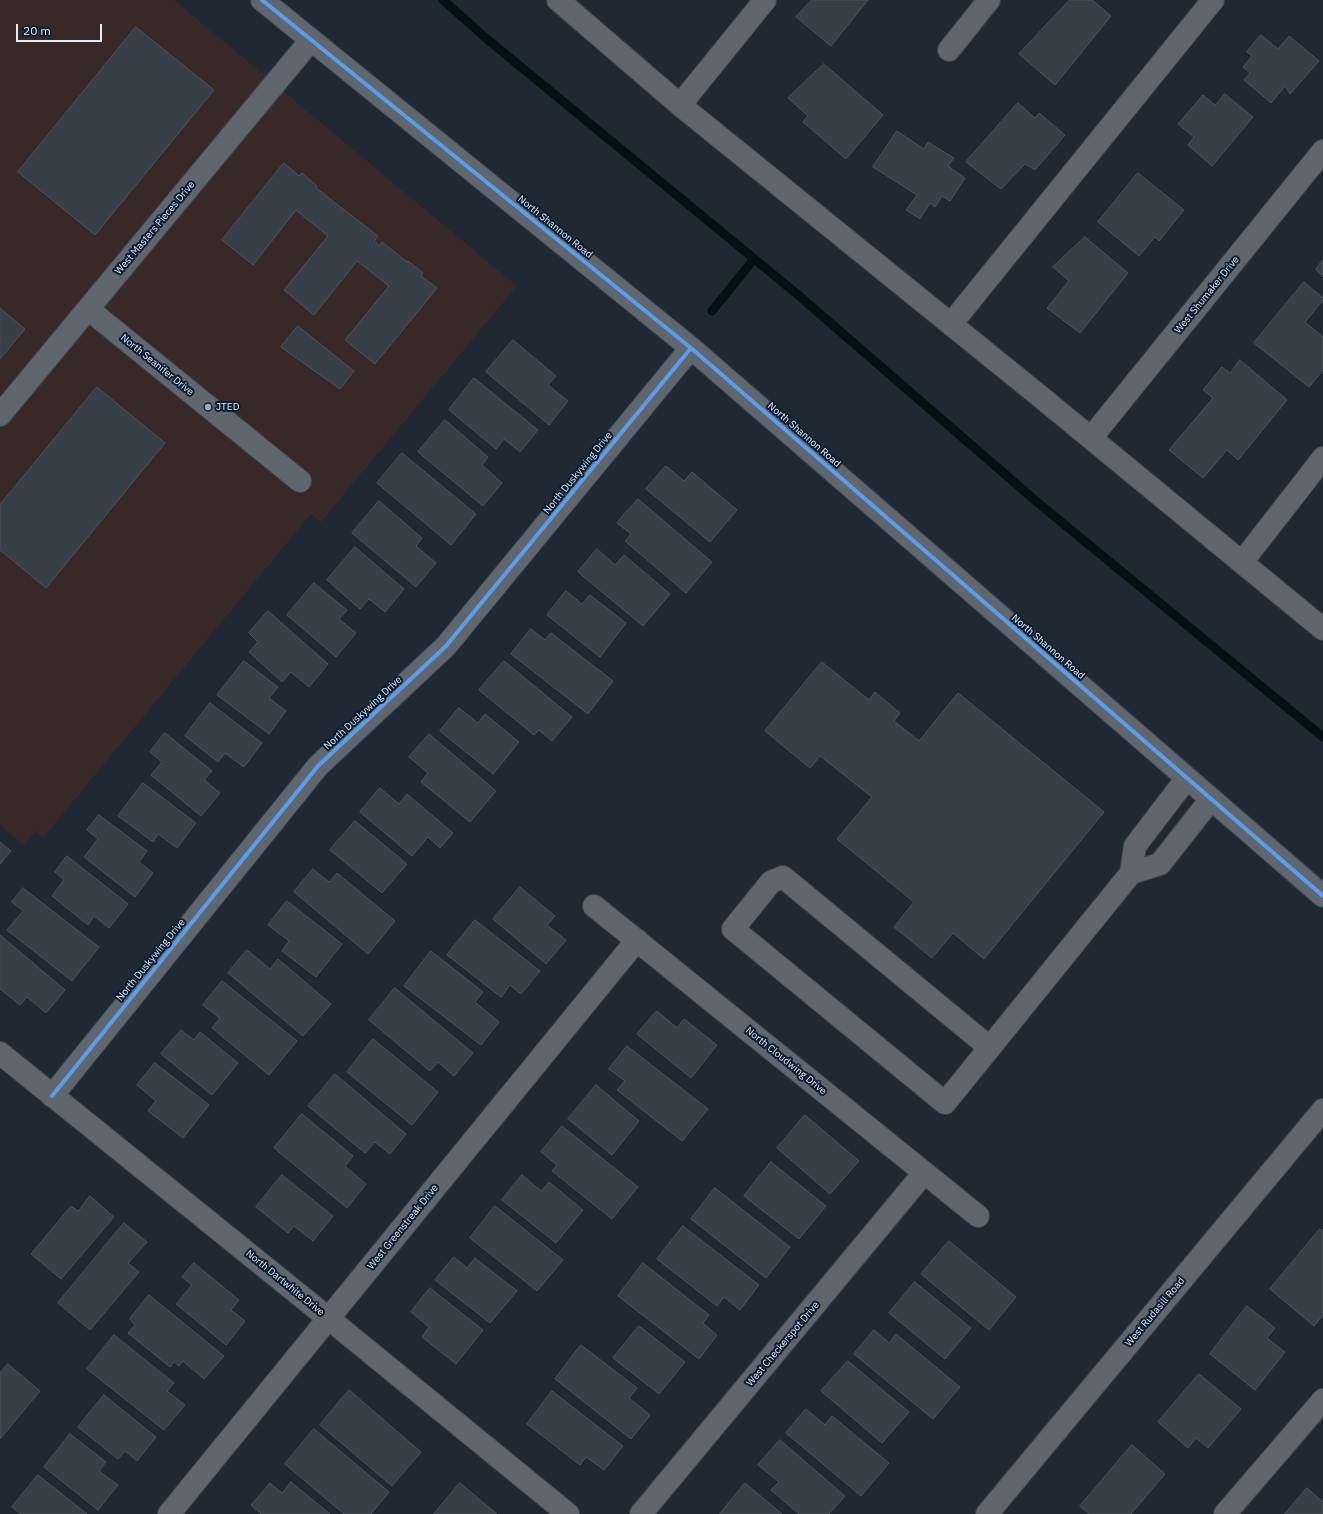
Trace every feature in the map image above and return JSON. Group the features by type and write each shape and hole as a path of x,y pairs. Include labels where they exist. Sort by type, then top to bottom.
{"street":[{"name":"North Shannon Road","path":"262,0 691,348 1323,896"},
{"path":"558,0 680,105 1036,392 1323,629"},
{"path":"680,105 765,0"},
{"path":"949,50 989,0"},
{"path":"951,324 1213,0"},
{"name":"West Masters Pieces Drive","path":"0,415 310,40"},
{"name":"West Shumaker Drive","path":"1091,438 1323,151"},
{"name":"North Seanifer Drive","path":"88,309 300,481"},
{"name":"North Duskywing Drive","path":"52,1096 318,766 446,646 691,348"},
{"path":"1242,562 1323,458"},
{"path":"989,1047 783,877 771,882 733,929 945,1103 1131,873 1134,846 1187,778"},
{"path":"1131,873 1160,864 1211,798"},
{"name":"North Cloudwing Drive","path":"594,906 978,1216"},
{"name":"West Greenstreak Drive","path":"169,1514 637,940"},
{"name":"North Dartwhite Drive","path":"0,1053 568,1514"},
{"name":"West Rudasill Road","path":"987,1514 1323,1110"},
{"name":"West Checkerspot Drive","path":"641,1514 924,1173"},
{"path":"1225,1514 1323,1400"}],"shaded area":[{"name":"JTED","path":"0,0 174,0 517,286 321,522 311,514 43,838 35,831 24,845 0,825"}],"building":[{"path":"812,0 868,0 831,46 796,17"},
{"path":"1070,0 1092,0 1111,16 1055,85 1019,54"},
{"path":"136,27 214,90 95,235 18,172"},
{"path":"1261,35 1278,49 1289,36 1319,61 1290,94 1285,86 1271,103 1244,80 1250,73 1243,67 1252,56 1247,52"},
{"path":"824,64 883,115 846,159 803,122 808,116 788,98"},
{"path":"1225,94 1253,117 1212,166 1188,145 1194,137 1178,124 1203,95 1215,105"},
{"path":"1018,103 1035,118 1039,113 1065,135 1035,170 1025,164 1001,189 966,162"},
{"path":"897,131 924,149 928,142 954,158 948,166 965,178 950,201 942,196 935,207 930,203 920,219 906,210 917,195 873,167"},
{"path":"284,163 299,176 302,173 317,186 316,188 378,236 374,241 380,246 382,242 407,262 408,261 423,273 421,276 437,288 375,364 345,340 389,286 357,261 314,315 284,290 328,236 296,210 253,265 222,240"},
{"path":"1138,173 1184,210 1159,241 1155,237 1139,256 1098,222"},
{"path":"1085,237 1128,273 1080,333 1047,308 1069,281 1053,267"},
{"path":"1323,260 1323,277 1316,269"},
{"path":"1304,282 1323,298 1305,322 1323,337 1323,370 1309,387 1254,343"},
{"path":"0,308 25,329 0,359"},
{"path":"298,326 354,371 340,389 281,347"},
{"path":"513,340 556,376 548,385 568,401 549,425 486,372"},
{"path":"1240,360 1287,400 1238,460 1227,450 1203,478 1169,450 1213,398 1203,390 1222,367 1230,373"},
{"path":"474,378 538,430 520,452 504,439 496,449 449,410"},
{"path":"97,387 165,443 46,588 0,550 0,505"},
{"path":"445,420 488,457 482,465 502,483 483,506 418,452"},
{"path":"402,453 476,514 451,545 377,483"},
{"path":"666,466 684,481 692,472 737,510 710,542 646,489"},
{"path":"638,499 712,562 686,593 625,541 631,534 617,523"},
{"path":"379,501 422,538 416,546 436,563 416,587 352,533"},
{"path":"355,547 404,589 385,612 369,599 360,609 327,580"},
{"path":"597,549 615,565 624,555 670,594 643,626 578,572"},
{"path":"314,583 347,610 339,619 356,633 336,657 287,615"},
{"path":"566,591 582,604 590,595 626,623 600,657 547,615"},
{"path":"268,611 328,664 309,687 291,672 282,682 249,652 258,642 249,633"},
{"path":"531,629 545,640 551,633 613,681 588,714 511,654"},
{"path":"244,661 278,687 269,698 286,711 269,734 217,695"},
{"path":"504,661 572,717 552,741 539,730 534,735 479,690"},
{"path":"822,662 869,700 875,692 900,713 894,721 919,741 958,693 1104,812 984,959 953,933 932,958 894,927 914,902 837,839 872,797 820,756 810,768 765,731"},
{"path":"210,703 262,743 244,767 225,753 218,762 185,736"},
{"path":"459,708 478,723 485,714 519,742 493,774 440,731"},
{"path":"165,733 212,771 204,780 220,793 201,816 151,775 162,762 150,752"},
{"path":"429,734 496,791 470,822 421,782 428,773 409,757"},
{"path":"143,783 196,823 177,848 158,834 153,842 118,816"},
{"path":"380,788 399,804 407,794 453,833 440,848 428,837 412,856 360,812"},
{"path":"99,815 147,851 139,862 153,873 135,897 84,857 98,839 87,830"},
{"path":"355,821 407,864 382,893 330,850"},
{"path":"0,842 11,851 0,864"},
{"path":"67,856 128,904 109,928 94,916 88,925 52,896 64,880 55,872"},
{"path":"313,869 329,882 337,873 395,921 368,954 294,892"},
{"path":"520,887 555,916 547,925 566,940 546,964 493,919"},
{"path":"23,888 99,947 72,981 7,930 23,911 12,902"},
{"path":"287,901 342,944 316,977 282,951 289,941 268,925"},
{"path":"475,920 540,971 521,994 510,985 501,997 447,955"},
{"path":"0,935 65,990 46,1013 27,997 20,1005 0,989"},
{"path":"247,950 270,969 278,959 331,1004 303,1036 228,973"},
{"path":"431,951 483,992 475,1002 499,1022 481,1045 404,986"},
{"path":"222,981 297,1041 269,1075 212,1028 220,1018 203,1005"},
{"path":"395,988 473,1053 454,1076 438,1062 430,1071 369,1020"},
{"path":"657,1011 677,1028 684,1019 717,1045 691,1078 637,1034"},
{"path":"181,1030 194,1040 200,1032 238,1063 212,1095 161,1054"},
{"path":"373,1039 438,1092 412,1125 347,1072"},
{"path":"627,1046 708,1109 682,1141 617,1090 625,1081 609,1069"},
{"path":"155,1063 209,1105 183,1138 148,1111 156,1101 137,1085"},
{"path":"335,1074 406,1134 390,1154 375,1142 365,1153 308,1106"},
{"path":"596,1085 639,1121 612,1155 568,1119"},
{"path":"302,1114 353,1156 345,1166 366,1184 347,1208 274,1148"},
{"path":"805,1115 859,1161 830,1194 777,1148"},
{"path":"562,1126 638,1187 612,1219 552,1171 557,1165 541,1152"},
{"path":"771,1162 826,1206 799,1239 744,1196"},
{"path":"282,1175 333,1216 313,1241 294,1226 288,1233 256,1207"},
{"path":"522,1175 541,1191 549,1182 583,1210 556,1243 502,1200"},
{"path":"715,1188 790,1247 766,1278 691,1219"},
{"path":"90,1196 114,1217 61,1279 31,1254 71,1206 78,1211"},
{"path":"495,1206 563,1260 537,1291 470,1238"},
{"path":"124,1223 147,1242 128,1263 139,1272 90,1330 58,1303"},
{"path":"683,1226 759,1285 740,1310 724,1297 717,1306 657,1259"},
{"path":"1320,1229 1323,1232 1323,1315 1314,1326 1270,1289"},
{"path":"949,1241 1016,1297 989,1330 921,1274"},
{"path":"454,1257 467,1268 475,1258 517,1291 490,1323 435,1280"},
{"path":"194,1263 239,1300 231,1310 245,1321 226,1345 176,1304 192,1285 182,1277"},
{"path":"643,1263 709,1315 703,1323 717,1335 699,1359 618,1296"},
{"path":"915,1282 971,1328 945,1359 889,1313"},
{"path":"430,1288 483,1330 456,1364 422,1337 429,1327 411,1312"},
{"path":"149,1295 224,1356 204,1379 183,1361 179,1366 174,1362 170,1367 128,1333 135,1325 130,1319"},
{"path":"1247,1306 1275,1328 1267,1338 1285,1352 1255,1390 1210,1354"},
{"path":"639,1326 685,1362 659,1394 613,1358"},
{"path":"874,1330 889,1343 896,1334 960,1387 933,1419 854,1354"},
{"path":"114,1335 174,1383 167,1391 185,1405 164,1430 87,1369"},
{"path":"581,1345 637,1388 629,1398 650,1415 631,1439 555,1379"},
{"path":"848,1361 909,1412 882,1443 821,1391"},
{"path":"8,1364 40,1391 0,1439 0,1373"},
{"path":"1199,1374 1241,1409 1208,1448 1196,1438 1188,1448 1158,1422"},
{"path":"349,1390 421,1452 392,1486 320,1425"},
{"path":"552,1391 623,1446 604,1470 586,1457 580,1465 527,1424"},
{"path":"104,1395 156,1437 137,1461 125,1451 118,1459 78,1427"},
{"path":"806,1409 825,1425 832,1416 889,1463 861,1496 786,1433"},
{"path":"314,1429 389,1492 371,1514 344,1514 285,1464"},
{"path":"70,1434 106,1462 99,1471 118,1485 98,1510 44,1467"},
{"path":"780,1440 845,1496 829,1514 799,1514 771,1490 779,1482 758,1465"},
{"path":"1132,1445 1165,1474 1131,1514 1089,1514 1080,1506"},
{"path":"38,1475 87,1514 21,1514 12,1507"},
{"path":"291,1482 330,1514 261,1514 251,1505 270,1483 282,1493"},
{"path":"460,1483 497,1514 434,1514"},
{"path":"745,1483 782,1514 720,1514"},
{"path":"1307,1488 1323,1502 1323,1514 1285,1514"}],"waterway":[{"path":"443,0 487,39 797,294 1037,502 1323,737"},
{"path":"712,311 754,259"}],"cycle path":[{"path":"262,0 691,348 1323,896"},
{"path":"52,1096 318,766 446,646 691,348"}],"place":[{"name":"JTED","path":"208,407"}]}
